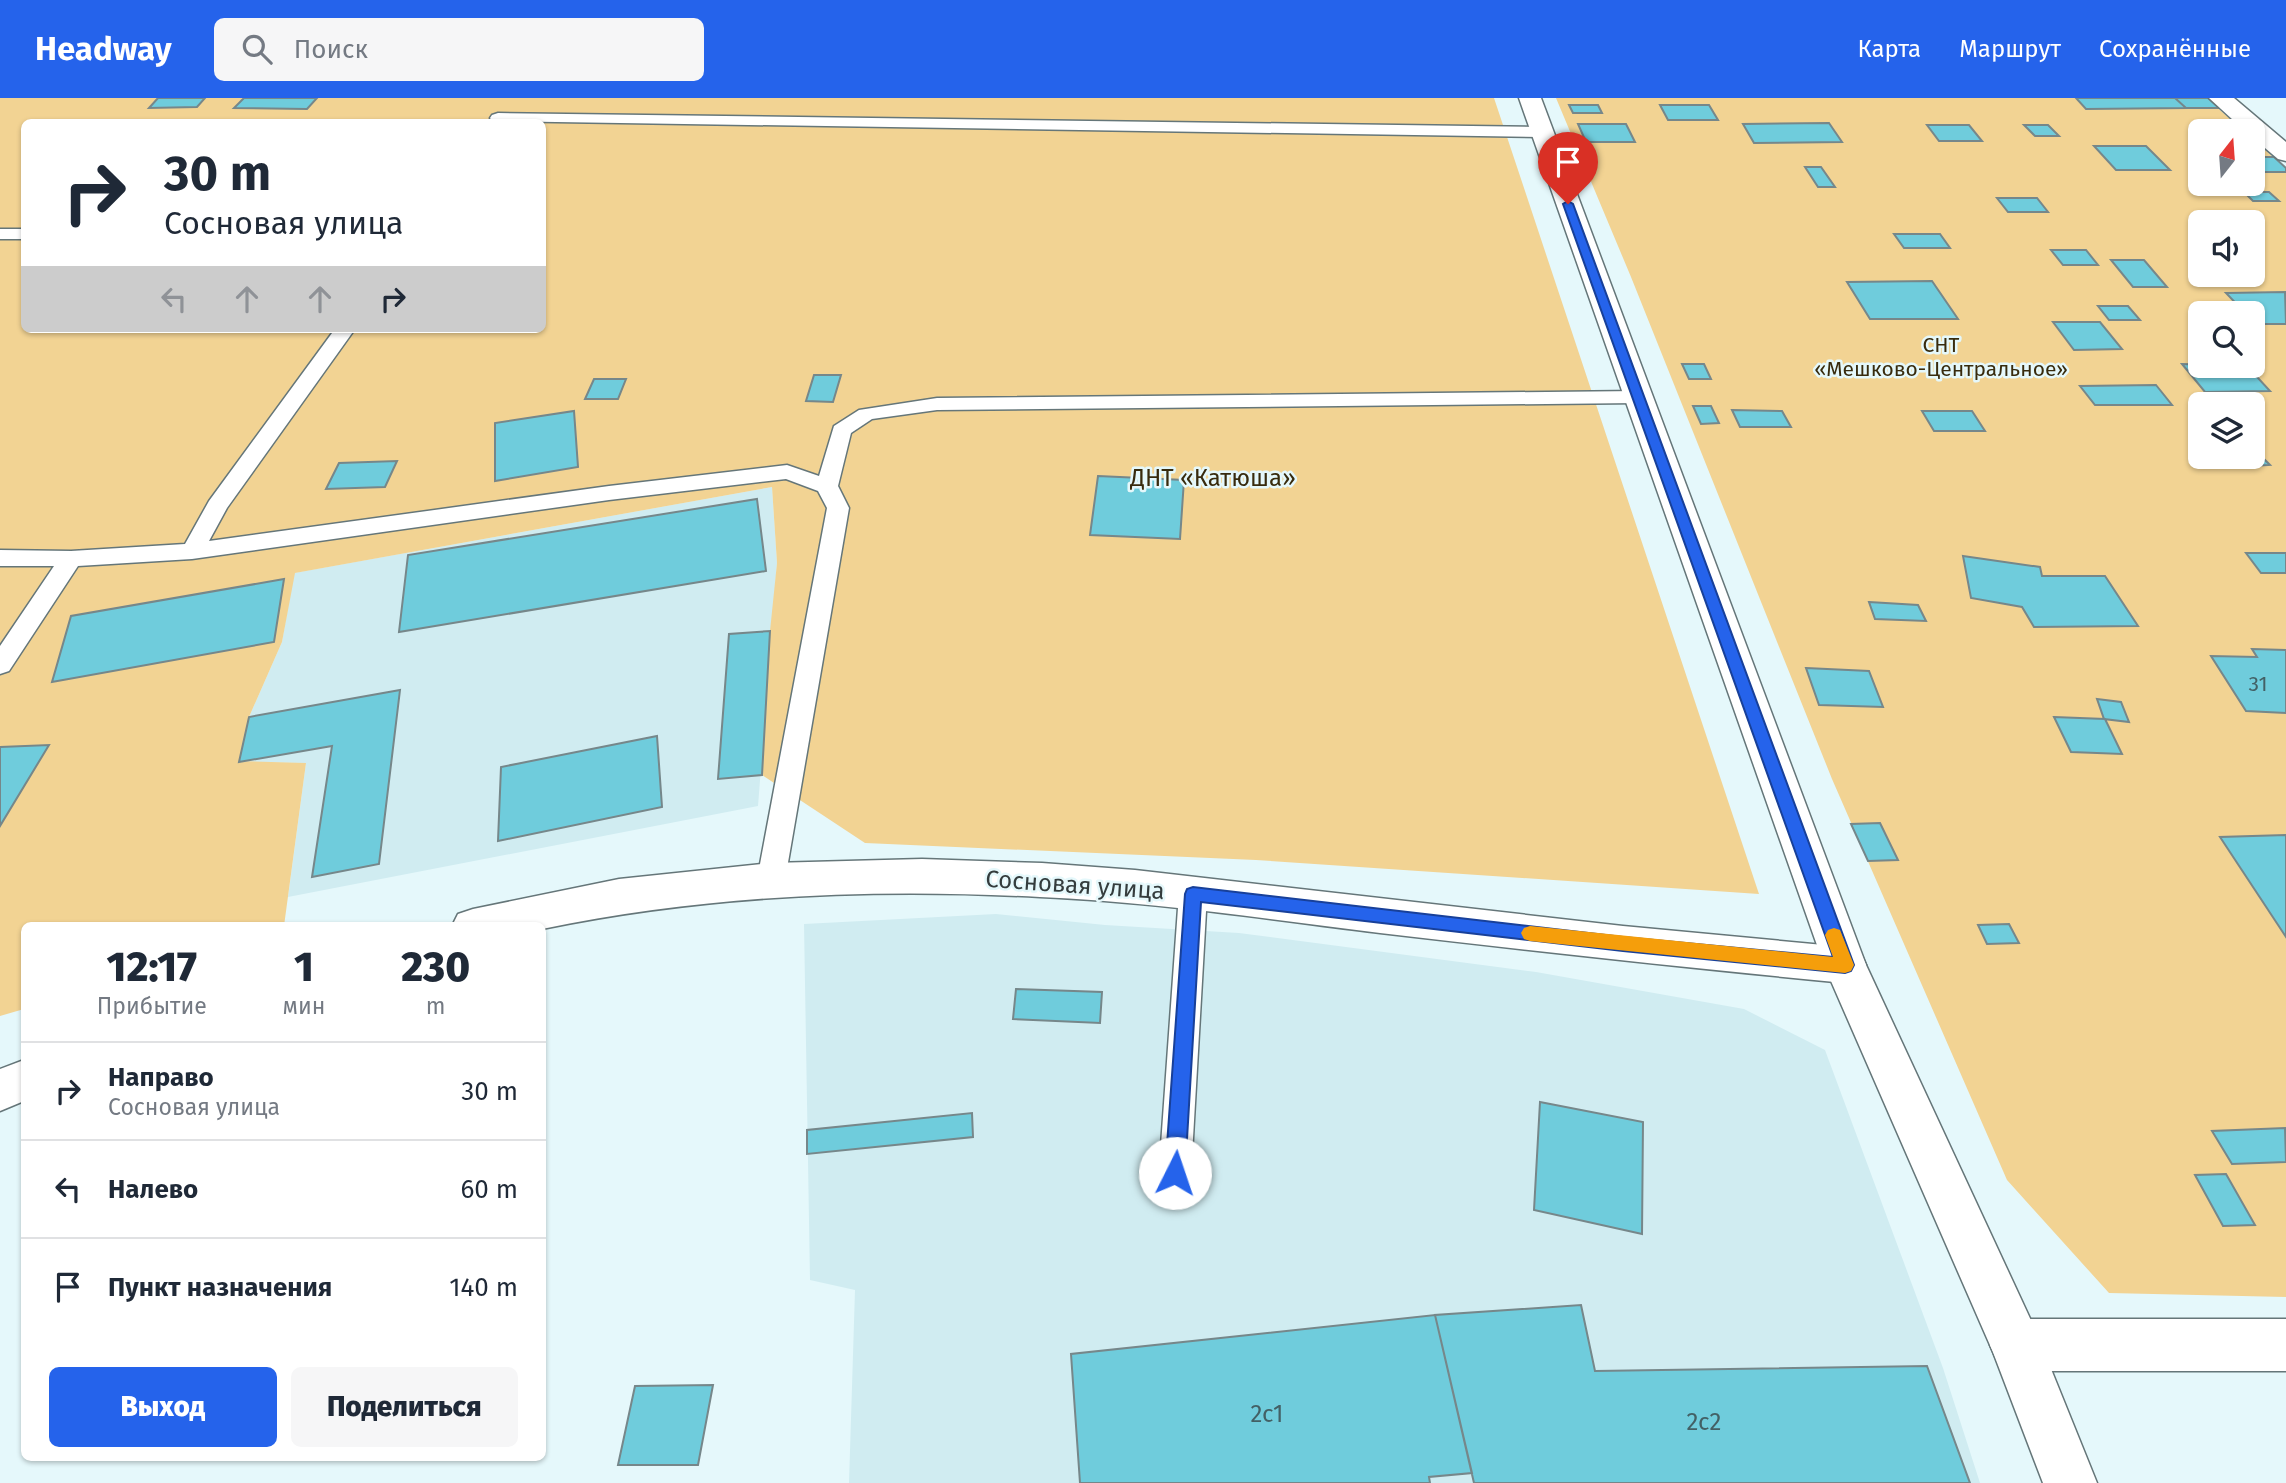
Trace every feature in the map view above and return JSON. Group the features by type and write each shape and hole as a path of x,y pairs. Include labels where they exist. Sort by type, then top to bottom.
{"street":[{"path":"1530,98 1845,965 2016,1345 2070,1483"},
{"path":"2220,98 2286,155"},
{"name":"Сосновая улица","path":"492,922 619,896 771,880 922,876 1042,880 1193,894 1623,944 1845,965"},
{"path":"0,1090 21,1082"},
{"path":"2016,1345 2286,1345"}],"lane":[{"path":"497,119 513,98"},
{"path":"546,121 1542,132"},
{"path":"0,234 21,234"},
{"path":"192,551 217,506 342,333"},
{"path":"771,880 838,508 827,486 841,430 866,414 937,404 1638,397"},
{"path":"0,558 71,559 192,551 609,493 786,472 827,486"},
{"path":"0,665 71,559"},
{"path":"1175,1173 1193,894"}],"shaded area":[{"path":"772,487 777,563 758,806 288,897 306,763 239,762 249,717 282,642 294,573"},
{"path":"996,914 1105,925 1239,933 1536,972 1744,1009 1825,1050 1943,1368 1980,1483 849,1483 855,1290 810,1280 804,924"}],"green space":[{"name":"ДНТ «Катюша»","path":"0,98 1494,98 1759,894 1256,860 865,843 762,775 770,631 777,563 772,487 295,573 282,642 249,717 240,761 306,763 285,922 21,922 21,1010 0,1016"},
{"name":"СНТ «Мешково-Центральное»","path":"1556,98 2206,98 2230,119 2188,119 2188,196 2265,196 2265,150 2286,169 2286,1297 2109,1293 2007,1180 1832,779 1631,277"}],"building":[{"path":"158,98 205,98 197,107 149,108"},
{"path":"244,98 317,98 307,109 234,108"},
{"path":"2076,98 2175,98 2186,108 2086,109"},
{"path":"2175,98 2208,98 2219,108 2186,108"},
{"path":"1569,105 1598,105 1602,113 1573,113"},
{"path":"1660,105 1709,105 1718,120 1668,120"},
{"path":"1829,123 1842,142 1754,143 1743,124"},
{"path":"1578,124 1626,124 1635,142 1586,142"},
{"path":"1927,125 1969,125 1982,141 1939,141"},
{"path":"2024,125 2048,125 2059,136 2035,136"},
{"path":"2094,146 2146,146 2170,170 2116,170"},
{"path":"2265,157 2274,157 2286,168 2286,172 2265,172"},
{"path":"1805,167 1821,167 1835,187 1818,187"},
{"path":"2265,192 2269,192 2279,201 2253,201 2248,196 2265,196"},
{"path":"1997,198 2037,198 2048,212 2008,212"},
{"path":"1894,234 1940,234 1950,248 1904,248"},
{"path":"2051,250 2086,250 2098,265 2063,265"},
{"path":"2111,260 2144,260 2167,287 2133,287"},
{"path":"1932,281 1958,319 1870,319 1847,282"},
{"path":"2285,292 2286,324 2265,324 2265,301 2234,301 2226,293"},
{"path":"2098,306 2128,306 2140,320 2109,320"},
{"path":"2053,322 2100,322 2122,349 2074,350"},
{"path":"1682,364 1704,364 1711,379 1689,379"},
{"path":"814,375 841,375 833,402 806,401"},
{"path":"2194,378 2258,378 2270,391 2205,392"},
{"path":"594,379 626,379 618,399 585,399"},
{"path":"2156,385 2172,405 2095,405 2080,386"},
{"path":"1693,406 1711,406 1719,423 1701,424"},
{"path":"1732,410 1782,411 1791,427 1740,427"},
{"path":"574,411 578,467 495,481 495,423"},
{"path":"1922,411 1972,411 1985,431 1934,431"},
{"path":"397,461 385,487 326,489 339,463"},
{"path":"1098,476 1184,480 1180,539 1090,535"},
{"path":"757,499 766,571 399,632 408,555"},
{"path":"2246,553 2286,553 2286,573 2261,573"},
{"path":"1963,556 2040,567 2042,576 2105,576 2138,626 2034,627 2022,607 1971,598"},
{"path":"284,579 274,642 52,682 71,616"},
{"path":"1869,602 1918,605 1926,621 1875,619"},
{"path":"770,631 762,775 718,779 729,634"},
{"path":"2252,649 2286,650 2286,713 2246,711 2211,656 2257,657"},
{"path":"1806,668 1869,671 1883,707 1819,705"},
{"path":"400,690 379,864 312,877 332,746 239,762 249,717"},
{"path":"2097,699 2121,702 2129,722 2104,719"},
{"path":"2054,717 2105,719 2122,754 2071,752"},
{"path":"657,736 662,807 498,841 501,767"},
{"path":"49,745 0,826 0,747"},
{"path":"1880,823 1898,860 1868,861 1851,824"},
{"path":"2286,835 2286,937 2220,837"},
{"path":"2009,924 2019,943 1987,944 1978,925"},
{"path":"1016,989 1102,992 1100,1023 1013,1019"},
{"path":"1540,1102 1643,1122 1642,1234 1534,1210"},
{"path":"972,1113 973,1137 807,1154 807,1130"},
{"path":"2285,1128 2286,1162 2232,1164 2212,1131"},
{"path":"2226,1174 2255,1225 2223,1226 2195,1175"},
{"path":"1581,1305 1595,1371 1927,1366 1970,1483 1474,1483 1435,1315"},
{"path":"1435,1315 1472,1473 1429,1477 1430,1483 1080,1483 1071,1354"},
{"path":"713,1385 698,1465 618,1465 635,1386"}],"slow traffic":[{"path":"1530,933 1845,965 1834,935"}],"route":[{"path":"1175,1173 1193,894 1623,944 1845,965 1568,204"}]}
